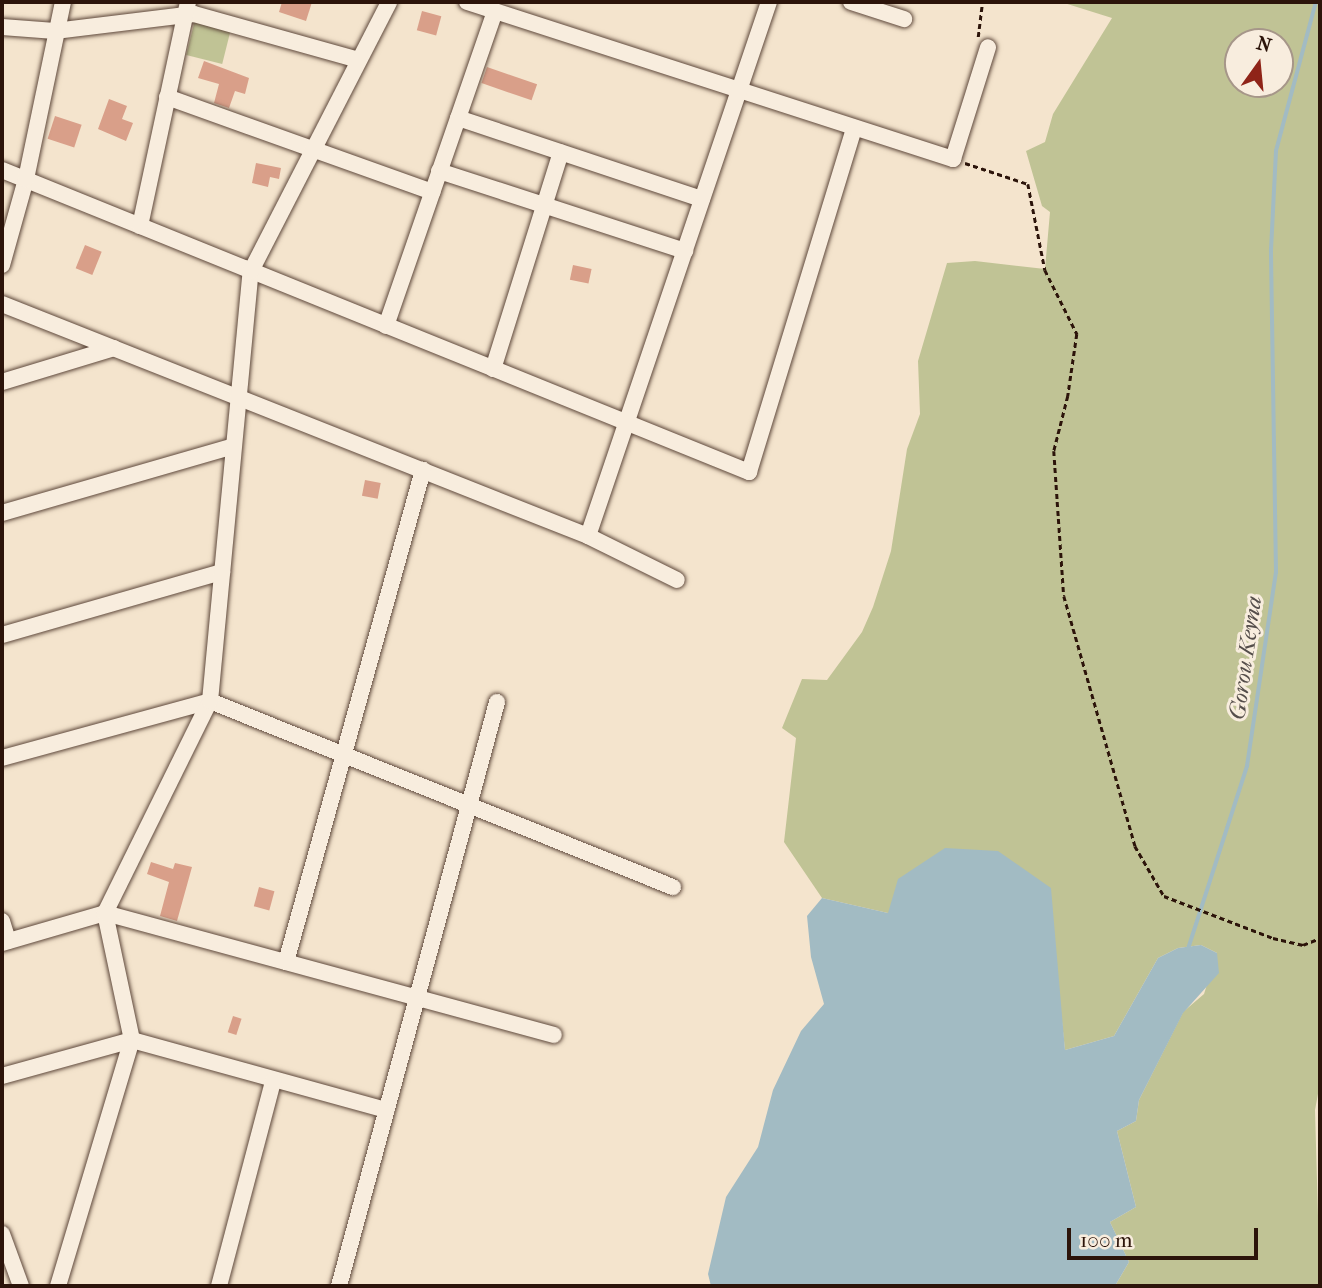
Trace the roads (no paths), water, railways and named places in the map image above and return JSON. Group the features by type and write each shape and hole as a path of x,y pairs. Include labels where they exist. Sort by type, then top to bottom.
{"street":[{"path":"2,265 26,179 63,2"},
{"path":"58,1286 132,1040 105,913 210,701 251,271 389,2"},
{"path":"467,2 953,159 988,47"},
{"path":"588,536 769,2"},
{"path":"851,2 904,19"},
{"path":"140,226 186,9"},
{"path":"2,27 55,31 186,9 194,14 359,60"},
{"path":"386,326 495,11"},
{"path":"167,97 432,192"},
{"path":"458,118 702,199"},
{"path":"2,170 749,472 855,128"},
{"path":"493,369 561,152"},
{"path":"439,171 685,251"},
{"path":"2,304 588,536 677,580"},
{"path":"2,382 114,348"},
{"path":"2,513 234,446"},
{"path":"286,962 423,470"},
{"path":"2,635 222,572"},
{"path":"2,758 210,701 673,887"},
{"path":"339,1286 497,702"},
{"path":"2,921 5,942 105,913 554,1035"},
{"path":"2,1076 132,1040 273,1081 387,1110"},
{"path":"219,1286 273,1081"},
{"path":"2,1234 21,1286"}],"water":[{"path":"945,848 998,851 1051,888 1065,1050 1114,1036 1158,958 1178,948 1201,945 1217,953 1219,973 1183,1013 1139,1100 1136,1121 1117,1131 1136,1207 1110,1222 1129,1262 1115,1286 711,1286 708,1274 726,1197 758,1147 773,1090 801,1031 824,1004 811,957 807,916 822,898 888,913 898,879"}],"waterway":[{"name":"Gorou Keyna","path":"1188,949 1247,766 1276,573 1271,250 1276,151 1316,2"}]}
